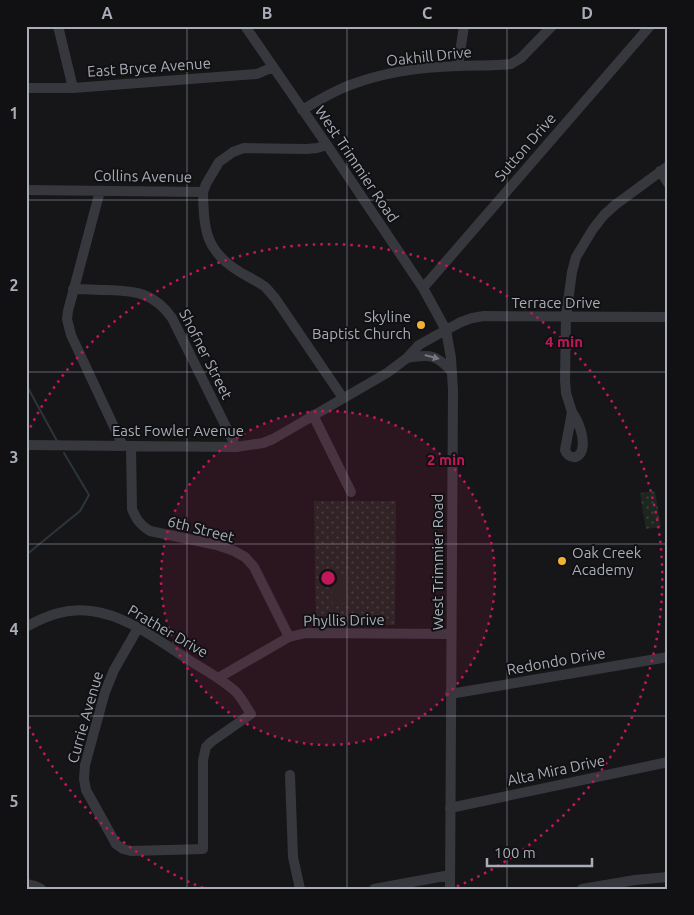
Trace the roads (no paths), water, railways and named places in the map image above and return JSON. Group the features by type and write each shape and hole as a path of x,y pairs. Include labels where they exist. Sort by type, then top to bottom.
{"street":[{"path":"58,26 73,88"},
{"name":"West Trimmier Road","path":"245,26 423,288 446,330 452,372 453,409 450,889"},
{"path":"458,66 464,26"},
{"name":"Oakhill Drive","path":"302,110 337,90 370,78 401,72 458,66 511,64 521,58 552,26"},
{"name":"Sutton Drive","path":"423,288 650,26"},
{"name":"East Bryce Avenue","path":"26,88 73,88 257,74 273,68"},
{"name":"Collins Avenue","path":"26,190 203,192 219,162 233,152 244,148 307,149 327,145"},
{"path":"572,412 566,392 565,380 566,316 568,291 576,257 593,229 615,205 664,169 668,183"},
{"path":"100,191 73,289 67,319 71,335 127,446"},
{"path":"203,192 205,227 211,245 222,260 270,292 343,398"},
{"name":"Shofner Street","path":"73,289 134,291 151,298 165,308 172,318 236,447"},
{"name":"Terrace Drive","path":"446,330 461,322 484,316 668,317"},
{"name":"East Fowler Avenue","path":"26,445 236,447 263,443 387,373 407,358 420,345 446,330"},
{"path":"407,358 425,355 434,357 441,360 452,372"},
{"path":"313,415 351,492"},
{"name":"6th Street","path":"127,446 132,509 141,525 150,531 217,545 245,557 254,567 290,638"},
{"name":"Prather Drive","path":"26,627 54,613 66,611 90,610 108,614 138,628 218,678 237,692 251,714"},
{"name":"Currie Avenue","path":"138,628 114,670 105,692 85,766 84,779 86,790 116,844 123,849 131,851 203,850 203,760 206,747 251,714"},
{"name":"Phyllis Drive","path":"218,678 290,638 306,633 452,634"},
{"name":"Redondo Drive","path":"450,694 668,657"},
{"name":"Alta Mira Drive","path":"450,808 668,762"},
{"path":"290,775 293,857 300,889"},
{"path":"374,889 450,875"},
{"path":"582,889 635,880 668,877"},
{"path":"26,884 41,889"}],"waterway":[{"path":"26,382 57,441"},
{"path":"26,555 80,511 89,495 64,453"}],"place":[{"name":"Skyline Baptist Church","path":"421,325"},
{"name":"Oak Creek Academy","path":"562,561"}]}
